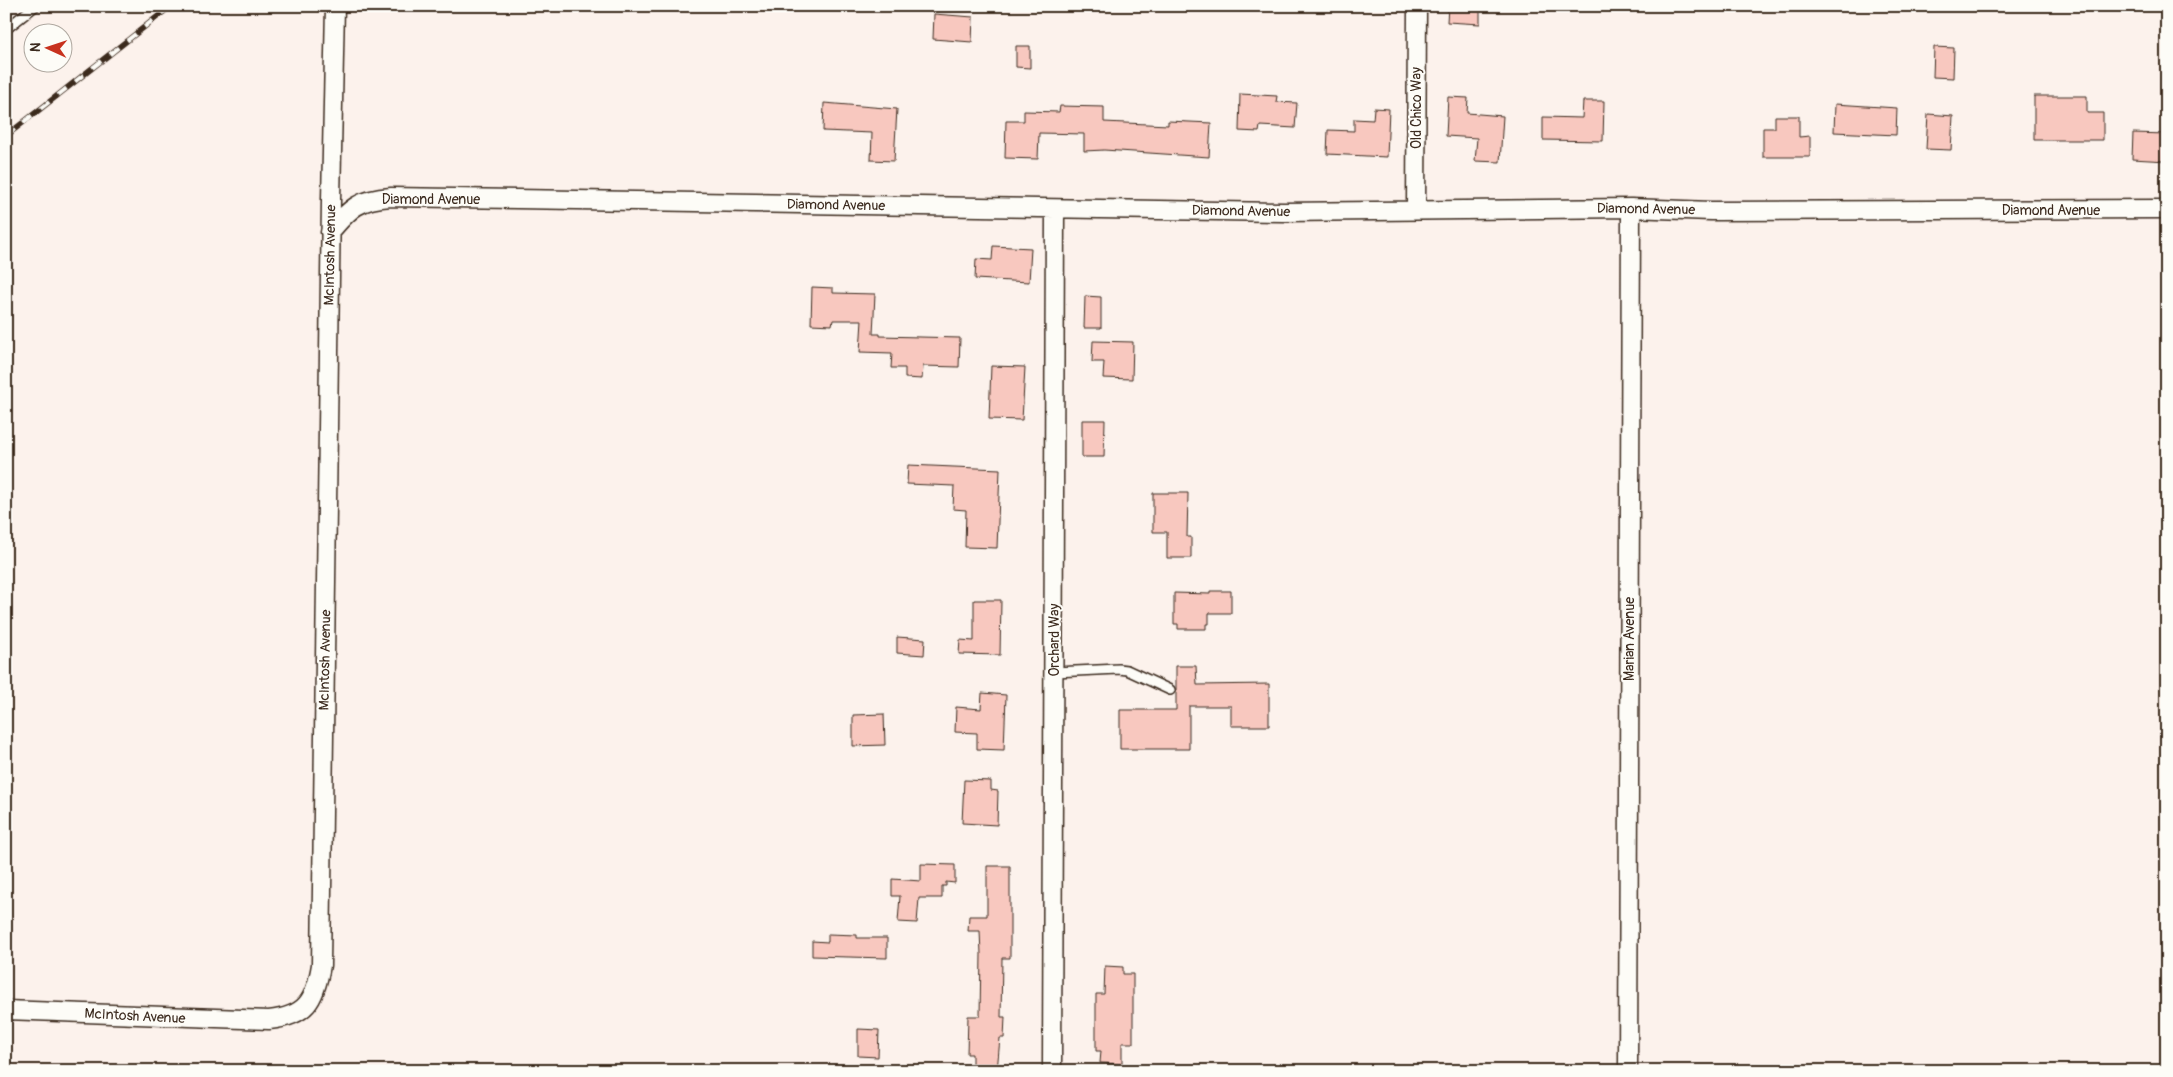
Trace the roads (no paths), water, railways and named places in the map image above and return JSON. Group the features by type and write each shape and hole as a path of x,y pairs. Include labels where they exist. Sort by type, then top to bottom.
{"street":[{"name":"McIntosh Avenue","path":"6,1010 269,1020 287,1018 301,1011 310,1000 318,984 321,965 330,232 335,6"},
{"name":"Old Chico Way","path":"1416,210 1417,6"},
{"name":"Diamond Avenue","path":"330,232 343,216 358,204 372,198 390,197 1284,212 1631,208 1711,211 2165,208"},
{"name":"Marian Avenue","path":"1628,1071 1629,592 1632,470 1631,208"},
{"name":"Orchard Way","path":"1052,1071 1056,209"}],"lane":[{"path":"6,29 35,6"},
{"path":"1054,672 1127,670 1170,690"}],"railway":[{"path":"6,136 171,6"}]}
